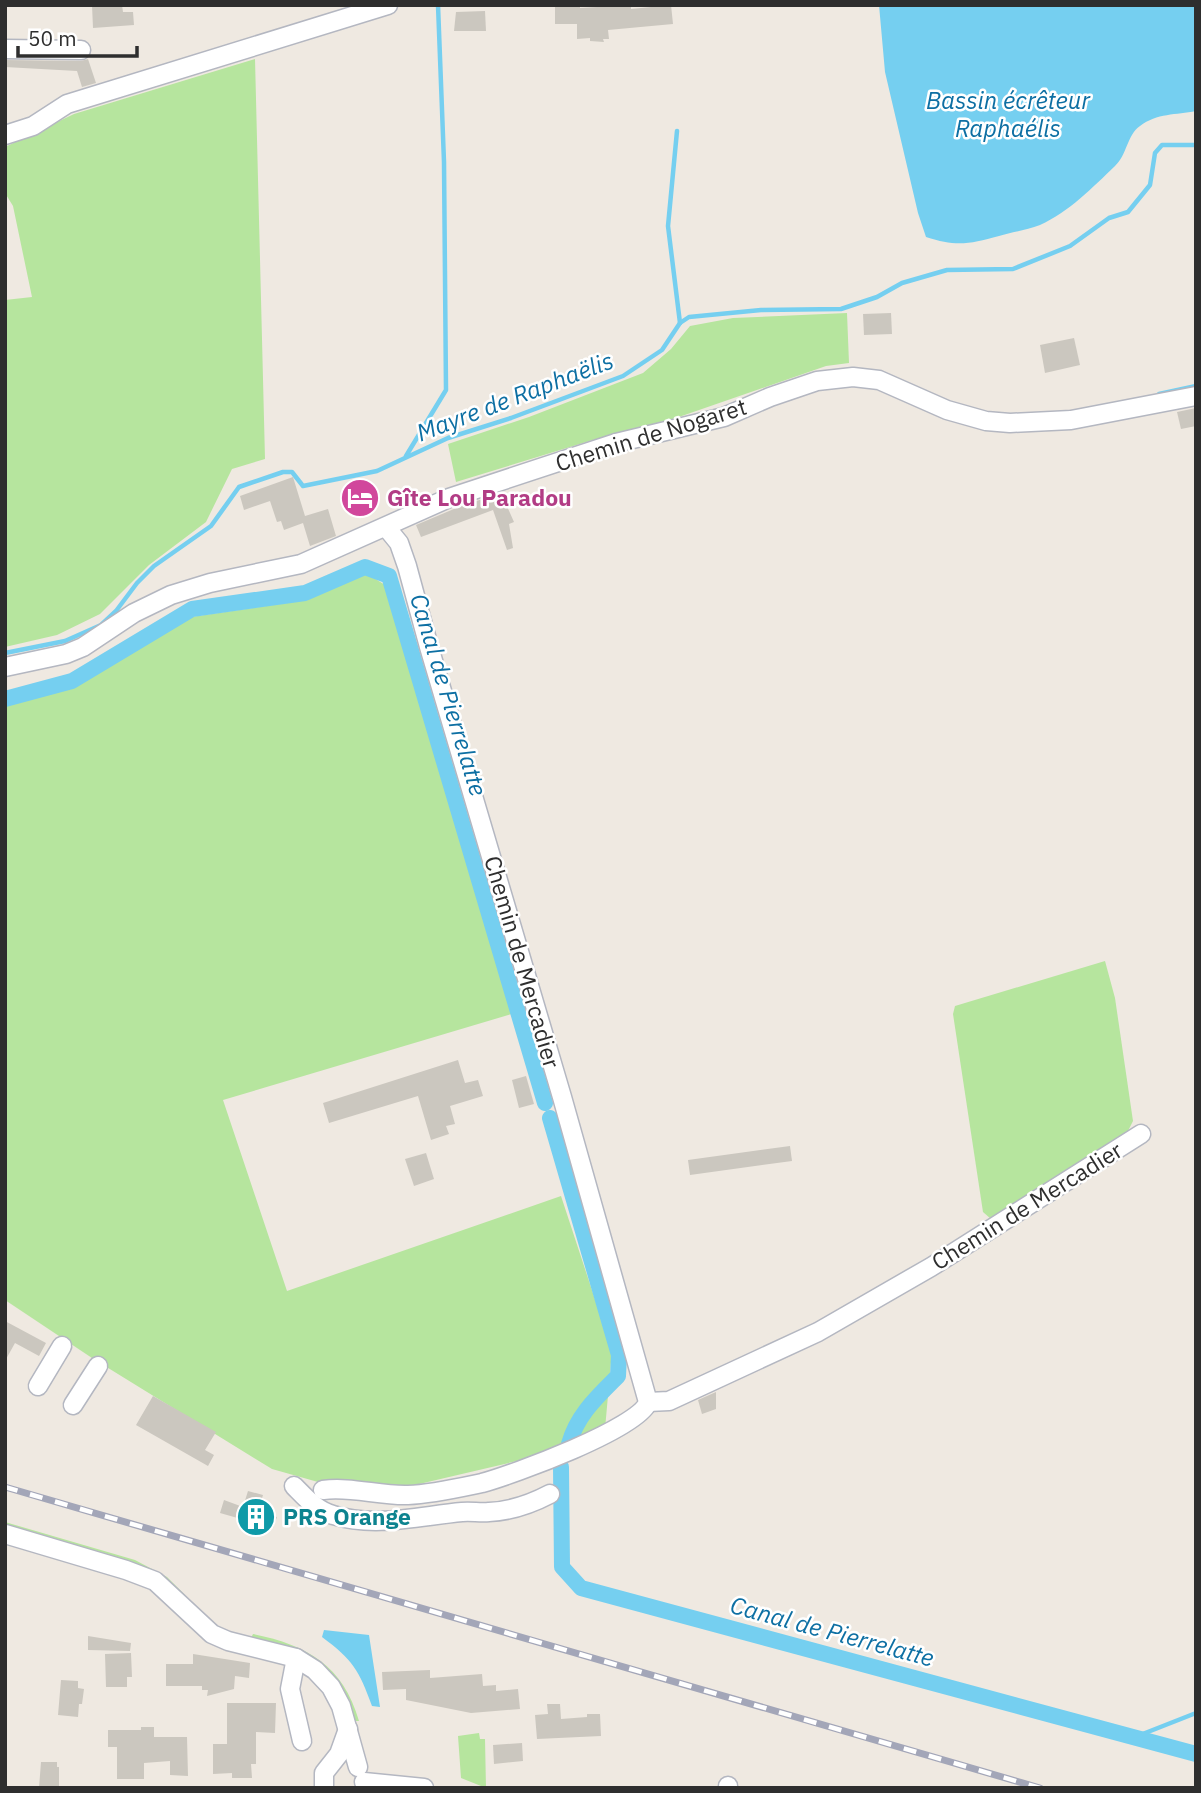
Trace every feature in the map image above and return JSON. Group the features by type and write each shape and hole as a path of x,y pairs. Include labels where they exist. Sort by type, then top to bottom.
{"street":[{"path":"5,135 33,126 67,104 388,5"},
{"path":"5,49 81,50"},
{"name":"Chemin de Nogaret","path":"5,667 66,654 83,647 134,613 171,595 210,583 301,564 449,498 616,443 724,417 817,381 853,377 879,380 947,410 986,421 1010,423 1071,420 1196,396"},
{"name":"Chemin de Mercadier","path":"386,527 399,543 407,566 648,1402 669,1401 818,1332 931,1266 1141,1134"},
{"path":"38,1386 62,1346"},
{"path":"73,1405 98,1366"},
{"path":"323,1490 339,1487 377,1494 408,1495 483,1482 539,1463 616,1429 639,1415 648,1406 648,1402"},
{"path":"294,1486 330,1515 364,1521 435,1517 463,1511 510,1510 550,1494"},
{"path":"5,1534 155,1581 212,1634 228,1641 296,1658 315,1670 331,1687 341,1706 361,1779"},
{"path":"296,1658 290,1689 302,1741"},
{"path":"319,1787 324,1773 339,1754 348,1729"},
{"path":"332,1764 343,1760 361,1779 419,1787"}],"green space":[{"path":"255,59 265,459 232,469 206,522 149,565 100,614 57,635 5,647 5,300 32,297 13,206 5,193 5,147 74,114"},
{"path":"847,313 849,363 826,366 676,418 596,439 456,482 448,444 529,417 643,373 671,349 690,326 733,318"},
{"path":"366,573 385,585 515,1013 223,1100 287,1291 561,1196 612,1351 605,1429 517,1461 402,1488 318,1482 272,1469 92,1358 5,1300 5,703 77,685 191,617 307,600"},
{"path":"1105,961 1115,998 1133,1121 1126,1135 991,1219 983,1212 953,1014 955,1006"},
{"path":"5,1522 135,1560 167,1577 185,1595 182,1597 5,1526"},
{"path":"253,1634 290,1644 320,1661 343,1685 359,1721 355,1721 340,1687 299,1651 251,1638"},
{"path":"479,1733 480,1739 485,1739 486,1788 461,1778 458,1736"}],"water":[{"name":"Bassin écrêteur Raphaélis","path":"879,5 1196,5 1196,111 1160,117 1140,126 1132,134 1115,166 1071,206 1051,220 1030,228 971,242 946,242 926,237 885,72"},
{"path":"324,1630 369,1635 380,1707 372,1706 354,1667 322,1637"}],"building":[{"path":"92,5 122,5 123,12 133,12 134,25 93,28"},
{"path":"555,5 580,5 580,8 631,5 631,9 671,5 673,24 608,30 609,39 603,39 604,42 590,41 590,38 577,39 577,24 555,24"},
{"path":"485,11 486,31 454,31 456,12"},
{"path":"88,59 96,83 82,87 77,71 5,67 5,60"},
{"path":"891,313 892,334 864,335 863,314"},
{"path":"1074,338 1080,365 1045,373 1040,345"},
{"path":"1196,408 1196,426 1181,429 1177,412"},
{"path":"293,477 305,516 328,509 336,536 310,546 303,523 284,530 281,521 277,522 270,501 244,510 240,496"},
{"path":"501,493 514,522 509,524 513,548 507,550 493,510 421,537 416,525"},
{"path":"458,1060 465,1083 478,1080 483,1096 450,1106 455,1124 446,1126 449,1134 431,1140 418,1096 329,1123 323,1103"},
{"path":"526,1076 534,1104 519,1108 512,1080"},
{"path":"790,1146 792,1161 690,1175 688,1160"},
{"path":"426,1153 434,1179 414,1186 405,1159"},
{"path":"5,1321 46,1343 39,1356 15,1343 5,1361"},
{"path":"716,1392 716,1409 702,1414 698,1400"},
{"path":"153,1396 216,1432 205,1450 214,1455 208,1466 136,1425"},
{"name":"PRS Orange","path":"248,1491 263,1495 258,1511 277,1517 273,1528 220,1513 224,1500 243,1507"},
{"path":"88,1636 131,1643 130,1651 88,1650"},
{"path":"131,1653 132,1677 127,1677 127,1687 106,1687 105,1654"},
{"path":"193,1654 250,1663 249,1678 235,1676 234,1689 207,1696 208,1690 202,1690 202,1686 166,1686 166,1664 193,1664"},
{"path":"430,1670 430,1678 482,1674 483,1686 496,1685 496,1691 518,1689 520,1709 471,1713 406,1700 406,1689 383,1690 382,1672"},
{"path":"61,1680 78,1681 78,1688 84,1689 78,1717 58,1715"},
{"path":"227,1703 276,1703 275,1733 256,1732 256,1764 251,1764 252,1778 232,1778 232,1773 213,1774 213,1744 227,1744"},
{"path":"547,1704 560,1704 561,1719 600,1714 601,1736 537,1739 535,1715 548,1714"},
{"path":"141,1727 154,1727 154,1737 187,1737 188,1776 170,1775 170,1761 144,1763 144,1779 117,1779 117,1747 108,1747 108,1730 141,1730"},
{"path":"522,1743 523,1761 494,1764 493,1745"},
{"path":"41,1762 57,1762 59,1788 39,1788"}],"waterway":[{"path":"406,456 446,390 444,162 438,5"},
{"path":"677,131 668,226 680,323"},
{"name":"Mayre de Raphaëlis","path":"5,653 65,641 101,625 154,566 211,526 239,487 283,472 292,472 303,486 377,471 448,438 511,418 623,376 662,350 680,323 689,317 761,310 841,309 877,297 902,283 947,270 1013,269 1070,246 1109,218 1128,212 1150,185 1155,153 1162,145 1196,145"},
{"path":"1159,394 1196,386"},
{"name":"Canal de Pierrelatte","path":"5,699 72,681 192,609 305,593 365,567 389,576 545,1103"},
{"name":"Canal de Pierrelatte","path":"550,1118 619,1355 618,1376 582,1415 569,1444"},
{"name":"Canal de Pierrelatte","path":"561,1467 562,1567 581,1588 1196,1754"},
{"path":"1135,1737 1196,1713"}],"railway":[{"path":"5,1487 1040,1788"}],"place":[{"name":"Gîte Lou Paradou","path":"360,498"},
{"name":"PRS Orange","path":"256,1517"}]}
